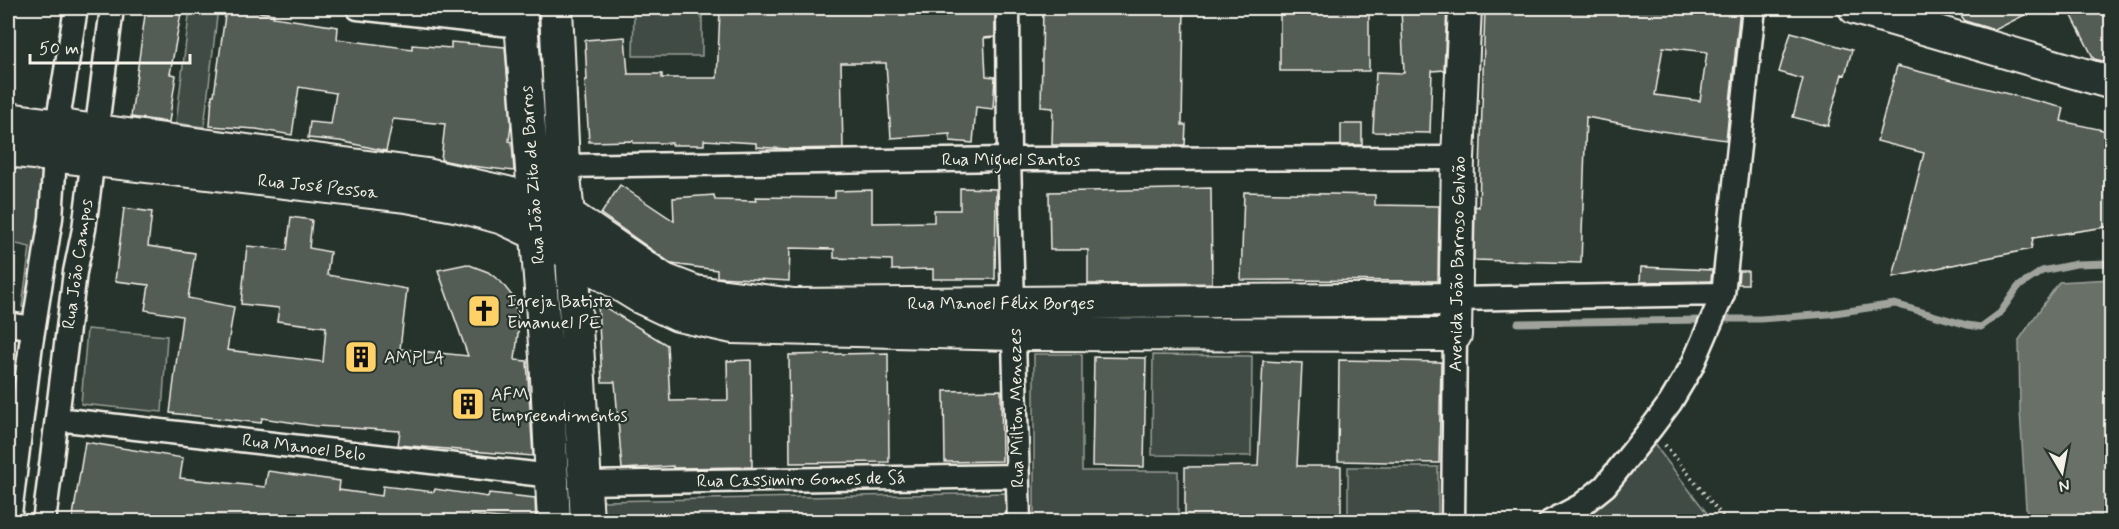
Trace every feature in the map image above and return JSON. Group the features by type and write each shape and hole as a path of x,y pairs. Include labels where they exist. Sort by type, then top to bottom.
{"street":[{"name":"Rua João Campos","path":"9,511 33,328 51,218 56,141 76,8"},
{"name":"Rua João Campos","path":"44,522 75,272 84,229 112,8"},
{"path":"358,8 521,17"},
{"name":"Rua João Zito de Barros","path":"556,8 587,522"},
{"name":"Rua Milton Menezes","path":"1008,8 1009,159 1019,522"},
{"name":"Avenida João Barroso Galvão","path":"1453,522 1458,158 1465,8"},
{"path":"1550,522 1580,506 1605,486 1652,427 1670,403 1692,366 1723,294 1754,8"},
{"path":"1855,8 2110,82"},
{"name":"Rua João Zito de Barros","path":"521,17 537,234 554,522"},
{"path":"8,119 56,141"},
{"path":"8,150 56,141"},
{"name":"Rua José Pessoa","path":"56,141 460,206 503,218 572,254"},
{"name":"Rua José Pessoa","path":"94,146 427,175 534,199 569,215"},
{"name":"Rua Miguel Santos","path":"564,166 1009,159 1458,158"},
{"name":"Rua Manoel Félix Borges","path":"569,215 664,280 695,292 734,299 794,304 1456,299"},
{"name":"Rua Manoel Félix Borges","path":"572,254 640,297 678,315 732,327 1014,334 1455,335"},
{"path":"1456,299 1723,294"},
{"path":"8,324 33,328"},
{"name":"Rua Manoel Belo","path":"57,419 552,476"},
{"name":"Rua Cassimiro Gomes de Sá","path":"584,483 1017,476"}],"path":[{"path":"1652,427 1673,458 1727,522"}],"shaded area":[{"path":"190,8 218,8 204,127 176,123"},
{"path":"634,8 702,8 702,56 633,56"},
{"path":"8,167 44,169 32,310 22,307 30,247 8,242"},
{"path":"2111,279 2111,521 2029,521 2026,508 2020,410 2019,340 2059,282"},
{"path":"87,329 167,336 162,412 81,404"},
{"path":"1034,354 1082,354 1082,471 1178,471 1178,521 1034,521"},
{"path":"1153,355 1252,356 1251,456 1152,455"},
{"path":"1654,444 1713,521 1581,522"},
{"path":"1348,467 1438,467 1438,521 1348,521"},
{"path":"1007,493 1007,521 604,522 603,501"}],"building":[{"path":"146,8 182,8 170,74 176,75 169,122 131,117"},
{"path":"226,8 274,14 273,17 338,27 337,39 412,49 412,45 451,48 451,42 505,47 511,124 509,141 512,142 514,171 441,160 445,124 393,119 386,151 340,141 308,138 310,122 331,124 336,93 299,87 292,135 256,129 210,126 212,95 214,95"},
{"path":"753,8 995,8 995,37 984,38 986,76 995,77 993,109 976,107 973,143 950,141 950,134 891,138 886,63 841,63 843,148 790,149 756,147 756,143 704,140 704,145 633,143 633,141 589,142 585,40 625,37 628,74 662,74 662,78 717,78 720,11 753,12"},
{"path":"1043,8 1184,8 1182,125 1186,125 1185,145 1052,145 1053,108 1041,107"},
{"path":"1280,8 1369,8 1369,71 1280,71"},
{"path":"1401,8 1447,8 1444,70 1432,71 1430,133 1373,132 1376,72 1404,73"},
{"path":"1485,8 1740,8 1726,140 1586,117 1581,263 1474,260 1475,206 1479,207","holes":["1663,47 1707,52 1700,101 1655,95"]},
{"path":"1956,8 2038,8 1995,30 1965,21"},
{"path":"2068,8 2112,8 2112,63 2094,59"},
{"path":"1791,32 1852,50 1845,75 1842,74 1828,126 1793,117 1803,79 1779,72"},
{"path":"1897,66 2064,108 2061,121 2112,132 2112,226 2033,238 2031,249 1893,277 1924,153 1877,141"},
{"path":"1341,124 1362,124 1362,145 1341,145"},
{"path":"620,185 674,221 673,198 714,195 715,200 756,201 755,197 835,198 835,191 872,190 872,223 934,222 934,210 960,210 960,188 996,189 995,279 933,279 933,269 892,270 892,260 834,258 834,249 790,248 789,281 717,277 717,270 672,264 601,214"},
{"path":"1211,188 1212,283 1088,284 1088,250 1050,250 1049,192"},
{"path":"1244,192 1375,195 1375,205 1439,206 1438,281 1241,280"},
{"path":"124,208 152,212 148,246 195,253 188,298 234,307 227,350 323,362 326,327 277,321 279,308 241,304 247,246 287,250 291,217 312,220 309,248 330,252 327,275 407,289 400,349 468,356 438,270 467,264 488,272 501,282 513,297 519,324 515,360 527,361 533,456 398,445 400,431 316,426 262,418 261,423 170,413 182,316 145,310 149,285 115,281"},
{"path":"1641,267 1712,270 1711,281 1640,282"},
{"path":"1739,271 1748,271 1748,284 1738,284"},
{"path":"598,303 667,345 670,401 728,400 727,361 751,360 752,467 673,468 673,466 622,469 615,382 602,382"},
{"path":"888,353 889,462 790,463 789,355"},
{"path":"1094,357 1146,358 1144,467 1092,466"},
{"path":"1339,360 1441,362 1439,463 1338,461"},
{"path":"1263,361 1302,363 1297,466 1341,466 1341,522 1185,522 1185,467 1258,466"},
{"path":"1001,390 1002,461 945,462 944,391"},
{"path":"85,442 183,458 180,478 265,487 268,471 340,481 339,490 382,496 383,486 434,492 435,489 488,497 489,493 535,498 536,522 472,515 471,522 72,522"}],"waterway":[{"path":"1728,319 1828,314 1895,304 1981,327 2000,313 2018,287 2042,271 2076,264 2112,263"},
{"path":"1518,323 1701,320"}],"place":[{"name":"Igreja Batista Emanuel PE","path":"484,311"},
{"name":"AMPLA","path":"361,357"},
{"name":"AFM Empreendimentos","path":"468,404"}]}
